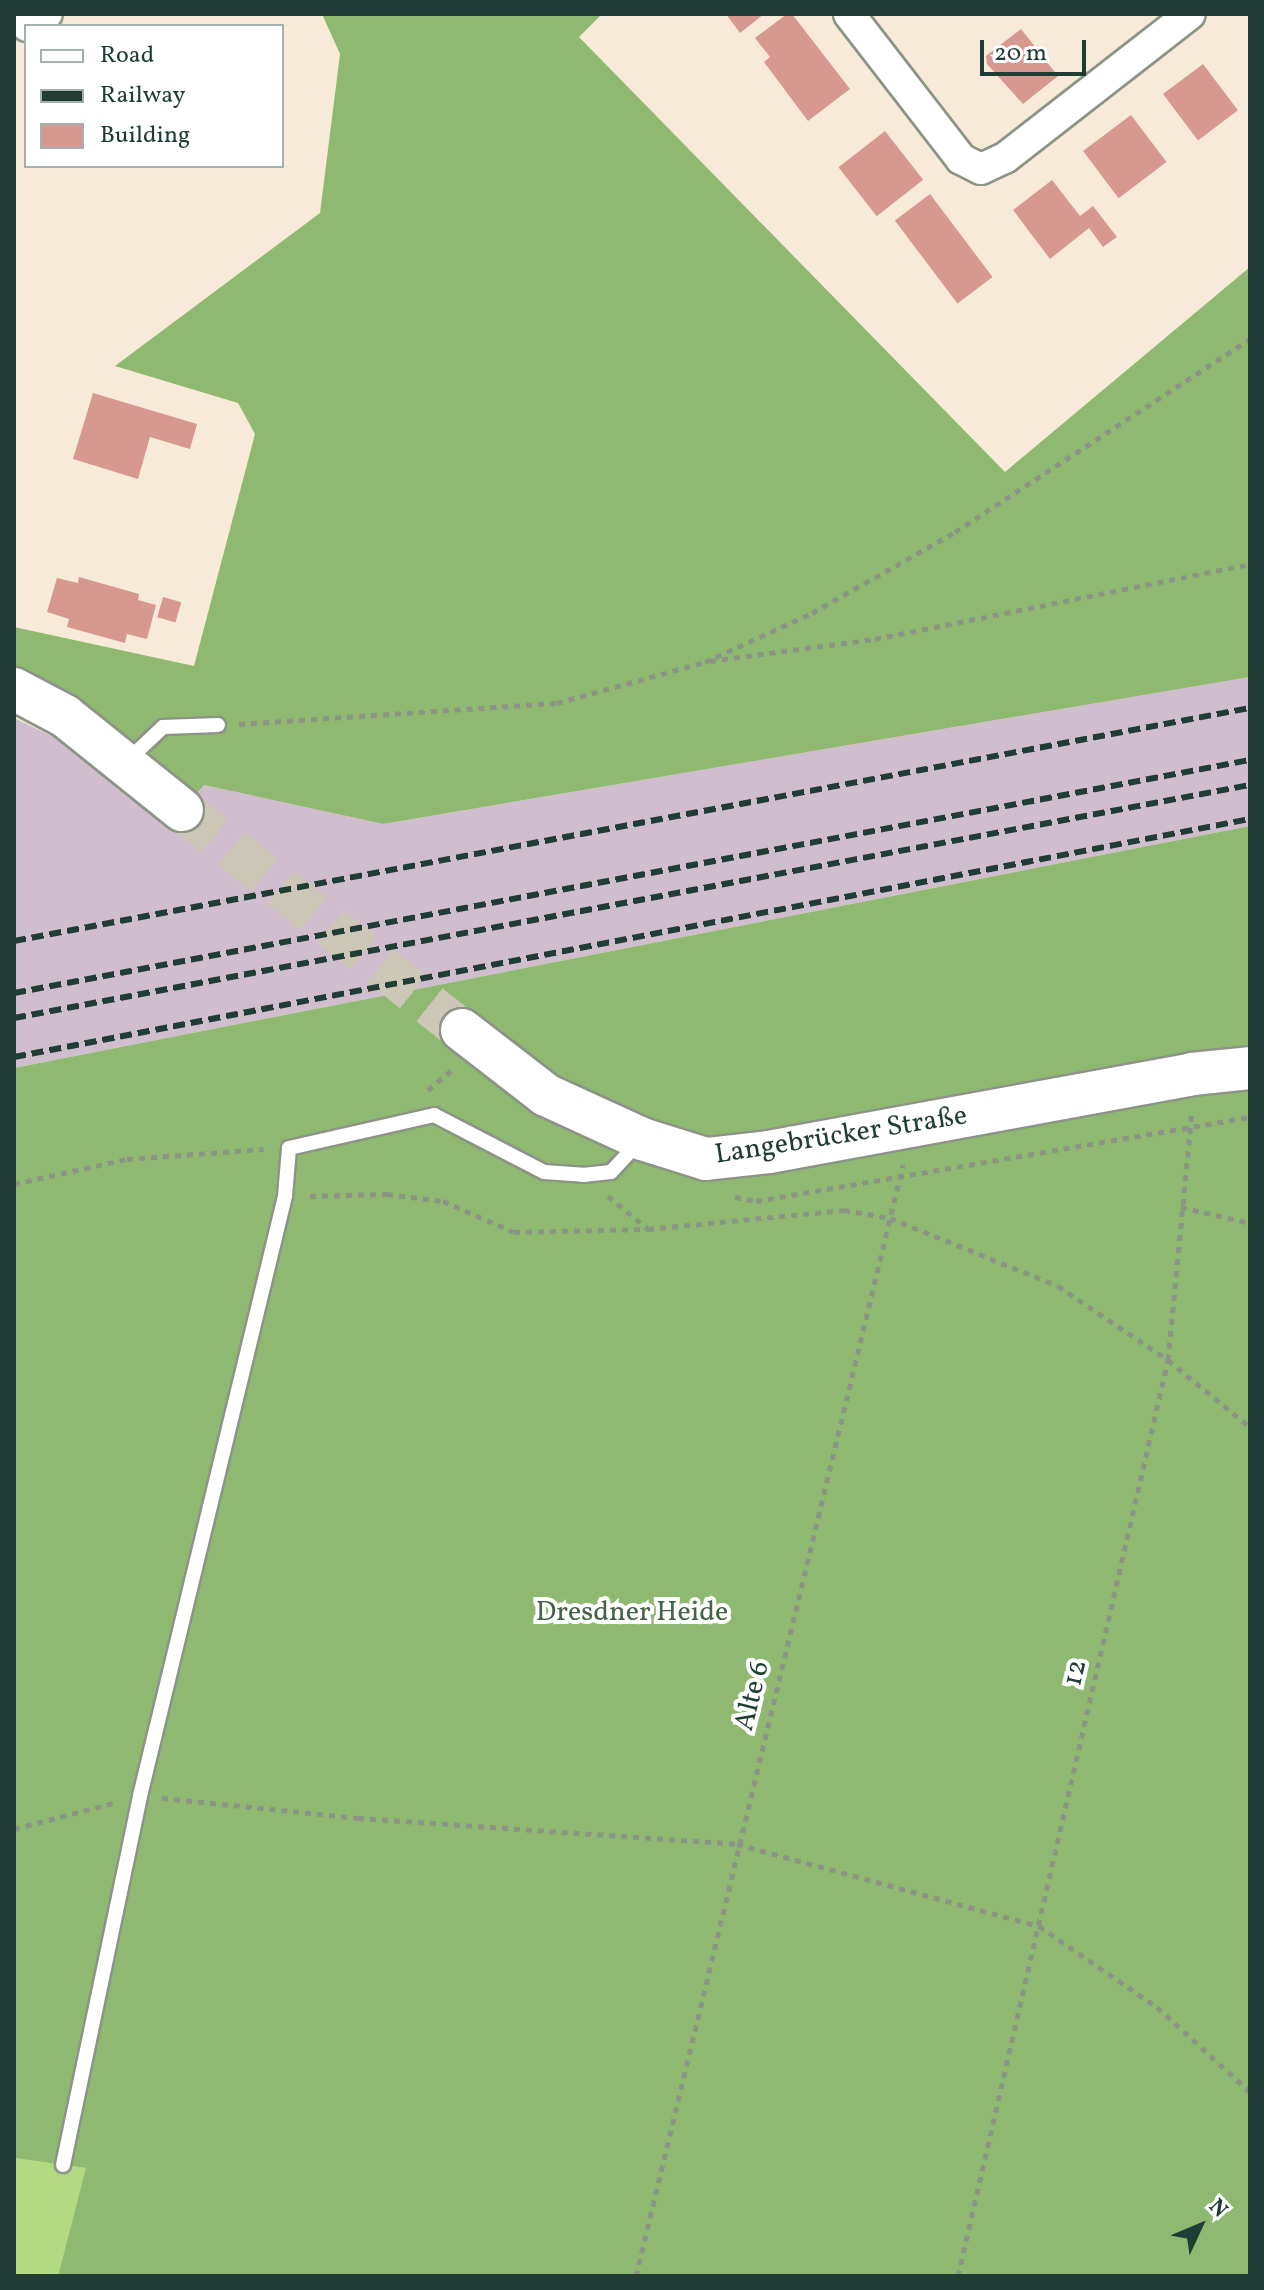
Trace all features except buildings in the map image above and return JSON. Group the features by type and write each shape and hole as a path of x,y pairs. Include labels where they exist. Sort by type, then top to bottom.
{"main road":[{"path":"15,691 65,716 182,810"},
{"name":"Langebrücker Straße","path":"462,1030 546,1095 642,1139 706,1159 915,1127 1192,1074 1250,1068"}],"street":[{"path":"849,14 961,159 981,169 1005,158 1190,14"}],"lane":[{"path":"125,763 163,727 218,725"},
{"path":"63,2165 140,1796 285,1196 289,1148 434,1115 544,1172 583,1175 611,1172 642,1139"}],"path":[{"path":"705,662 812,613 955,532 1250,339"},
{"path":"218,725 557,703 705,662 875,639 1250,564"},
{"name":"12","path":"958,2276 1168,1360 1181,1207 1192,1127 1192,1074"},
{"name":"Alte 6","path":"636,2276 737,1844 915,1127"},
{"path":"14,1184 127,1159 289,1148"},
{"path":"583,1175 648,1229"},
{"path":"285,1196 387,1194 443,1201 514,1232 648,1229 844,1210 890,1218 1058,1286 1168,1360 1250,1427"},
{"path":"1181,1207 1250,1223"},
{"path":"14,1829 140,1796 358,1818 737,1844 1039,1926 1157,2007 1250,2092"}],"shaded area":[{"path":"1250,677 1250,826 14,1068 14,718 60,740 170,826 204,785 383,824"}],"green space":[{"path":"322,14 602,14 579,37 1005,472 1250,267 1250,677 383,824 204,785 187,805 14,684 14,627 194,666 255,434 238,403 115,366 320,213 340,54"},
{"name":"Dresdner Heide","path":"1250,826 1250,2276 58,2276 86,2168 14,2158 14,1068"},
{"path":"14,2158 87,2168 58,2276 14,2276"}],"tunnel":[{"path":"182,810 462,1030"}],"railway":[{"path":"14,941 1250,708"},
{"path":"14,993 1250,760"},
{"path":"14,1018 1250,785"},
{"path":"14,1057 1250,819"}]}
